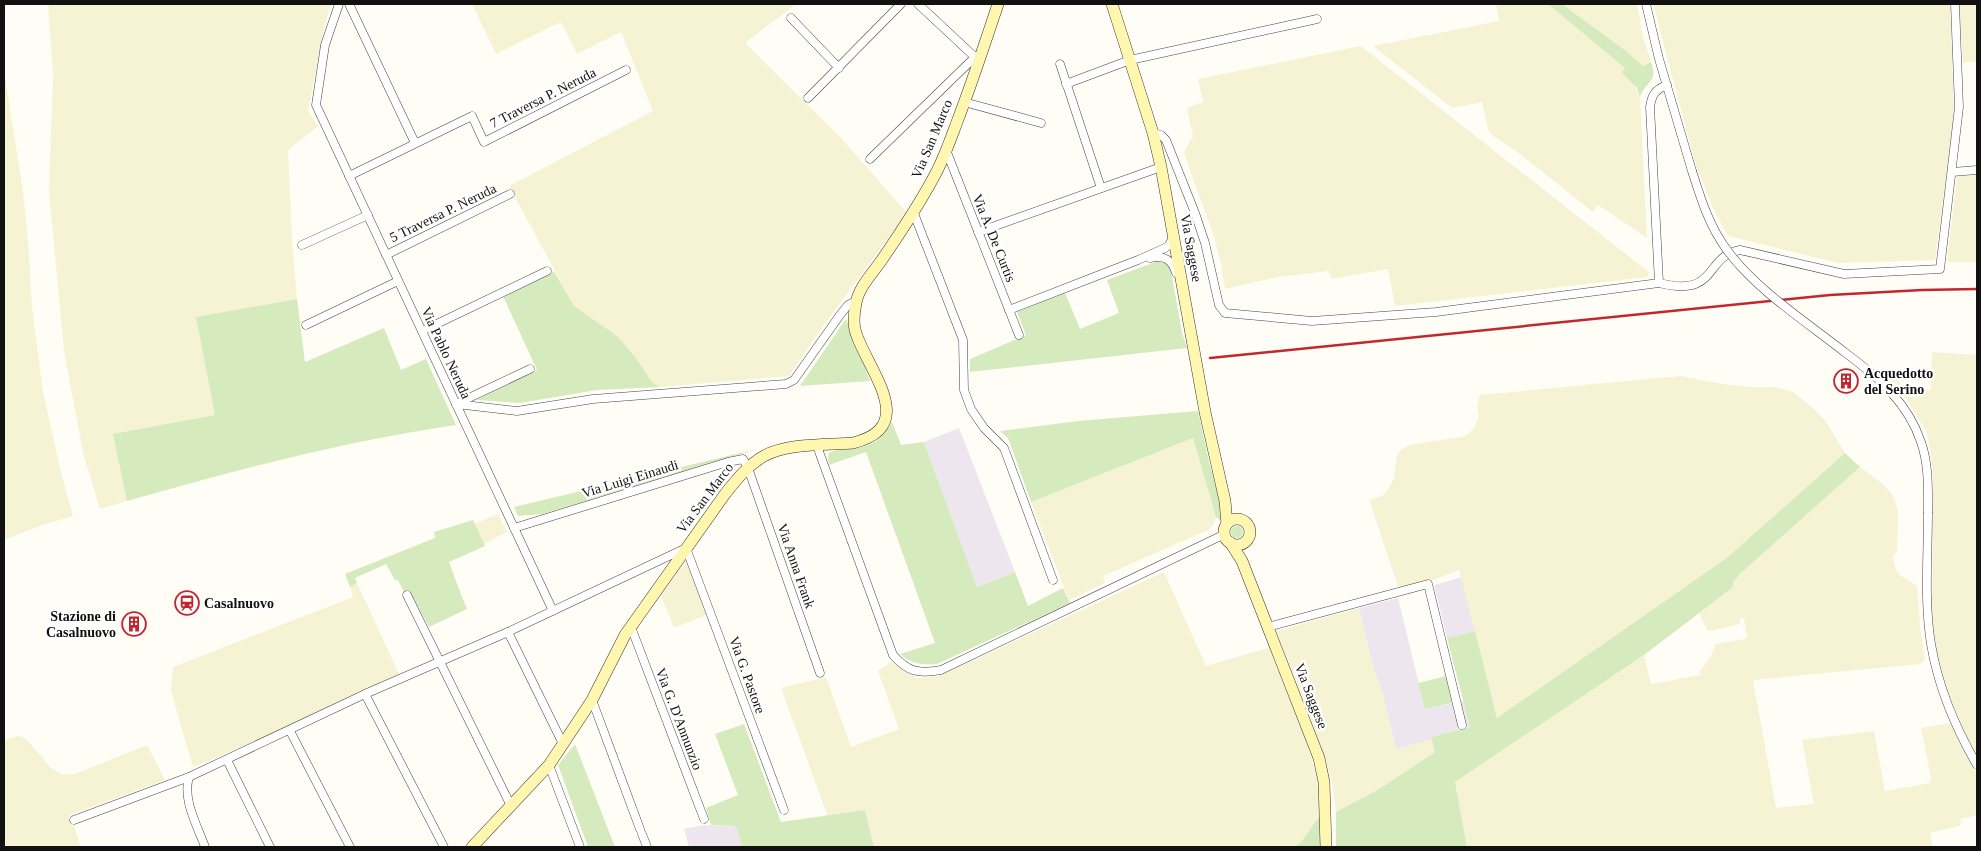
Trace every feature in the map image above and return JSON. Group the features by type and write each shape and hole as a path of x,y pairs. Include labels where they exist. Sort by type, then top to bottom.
{"main road":[{"name":"Via San Marco","path":"472,847 549,765 592,700 631,628 724,494 748,468 765,455 787,448 862,441 879,432 885,422 888,411 886,400 857,335 854,317 856,301 864,284 913,211 938,169 964,102 977,59 998,4"},
{"name":"Via Saggese","path":"1112,4 1153,133 1174,235 1205,412 1225,501 1227,534 1242,562 1319,758 1324,782 1326,847"},
{"path":"1225,501 1248,524 1250,532 1248,539 1237,544 1227,534 1237,519 1244,521"},
{"path":"1242,562 1244,542"}],"street":[{"name":"Via Pablo Neruda","path":"339,4 325,45 316,105 553,611"},
{"path":"349,4 416,143"},
{"path":"808,98 902,4"},
{"path":"870,159 977,59 918,4"},
{"path":"1646,4 1658,59 1692,171 1710,221 1723,244 1736,261 1761,286 1876,376 1900,401 1913,423 1922,444 1928,476 1927,609 1932,650 1948,706 1977,765"},
{"path":"1153,133 1161,135 1166,140 1196,212 1219,305 1225,313 1312,321 1436,312 1660,284 1687,287 1699,284 1707,278 1722,258 1730,252 1740,250 1844,274 1940,269 1959,106 1955,4"},
{"path":"791,18 838,68"},
{"path":"1066,84 1130,60 1317,19"},
{"path":"1060,64 1101,188"},
{"name":"7 Traversa P. Neruda","path":"349,176 472,116 484,142 626,70"},
{"path":"1660,284 1650,107 1651,95 1667,85"},
{"path":"964,102 1041,123"},
{"name":"Via A. De Curtis","path":"946,150 1019,335"},
{"path":"978,232 1160,167"},
{"path":"1952,172 1977,170"},
{"name":"5 Traversa P. Neruda","path":"386,255 510,194"},
{"path":"913,211 963,340 964,390 971,409 984,428 1004,448 1053,580"},
{"path":"302,245 368,215"},
{"path":"1009,310 1165,248 1169,245 1174,235"},
{"path":"1138,260 1162,256 1172,263 1193,342"},
{"path":"422,331 547,271"},
{"path":"306,325 398,281"},
{"path":"456,404 517,411 593,399 786,384 794,380 848,305 856,301"},
{"path":"456,404 530,369"},
{"path":"817,446 893,655 903,666 917,672 941,670 1227,534"},
{"name":"Via Luigi Einaudi","path":"514,528 728,462 743,459 748,468"},
{"name":"Via Anna Frank","path":"748,468 820,672"},
{"path":"74,820 189,778 365,694 441,663 686,548"},
{"name":"Via G. Pastore","path":"686,548 784,810"},
{"path":"1268,627 1428,584 1462,725"},
{"path":"407,595 511,806"},
{"name":"Via G. D'Annunzio","path":"631,628 704,818"},
{"path":"508,632 563,744"},
{"path":"365,694 444,847"},
{"path":"592,700 647,847"},
{"path":"290,731 350,847"},
{"path":"227,760 270,847"},
{"path":"549,765 580,847"},
{"path":"189,778 187,787 188,798 205,847"}],"shaded area":[{"path":"48,4 331,4 324,28 308,111 318,126 288,150 297,299 197,317 216,415 114,434 127,501 100,509 83,453 64,351 49,191 53,75"},
{"path":"472,4 796,4 745,43 841,138 907,213 823,326 789,376 660,387 652,382 636,358 574,306 509,186 653,111 621,32 577,54 561,22 496,54"},
{"path":"1496,4 1548,4 1625,68 1640,97 1647,238 1598,205 1593,212 1516,151 1493,136 1488,129 1482,102 1452,108 1373,46 1499,21"},
{"path":"1562,4 1637,4 1643,37 1651,62 1643,66 1626,51"},
{"path":"1653,4 1950,4 1954,114 1935,260 1838,263 1728,236 1713,208 1696,166"},
{"path":"1959,4 1977,4 1977,61 1963,63"},
{"path":"1361,46 1649,272 1647,277 1395,306 1388,269 1331,279 1329,271 1278,277 1225,289 1213,233 1184,152 1193,136 1187,108 1203,102 1198,79"},
{"path":"4,71 23,191 32,307 43,392 73,516 42,525 4,540"},
{"path":"1977,175 1977,262 1947,262 1957,176"},
{"path":"1932,352 1977,355 1977,757 1946,687 1936,649 1932,611 1933,471 1927,433 1905,396 1885,377 1894,376 1907,391 1931,390"},
{"path":"1680,376 1723,384 1774,387 1793,392 1813,408 1826,422 1845,453 1728,557 1497,718 1459,570 1431,581 1399,589 1369,500 1382,496 1387,491 1394,478 1397,456 1401,450 1410,445 1466,436 1474,428 1479,416 1477,406 1480,395"},
{"path":"959,428 1015,572 977,587 924,442"},
{"path":"1193,438 1216,517 1213,525 1208,530 1103,576 1105,583 1069,600 1031,502"},
{"path":"1860,467 1883,484 1892,494 1896,504 1898,512 1897,551 1893,557 1898,574 1917,586 1925,660 1920,664 1753,680 1776,808 1814,804 1802,740 1874,731 1885,791 1930,783 1931,778 1921,728 1950,723 1977,774 1977,815 1961,819 1960,826 1930,833 1933,847 1467,847 1455,782 1644,655 1651,684 1701,675 1700,671 1710,658 1716,644 1745,639 1747,637 1744,618 1741,618 1739,624 1711,631 1707,630 1699,613 1732,588 1734,581 1741,573"},
{"path":"498,514 507,532 483,544 474,524"},
{"path":"687,560 706,615 674,628 661,595"},
{"path":"1164,572 1206,666 1271,647 1305,737 1320,789 1321,814 1301,842 1294,847 874,847 865,811 828,817 781,688 826,677 851,747 899,729 878,671 891,662 917,678 939,676"},
{"path":"1462,577 1475,631 1447,638 1434,585"},
{"path":"357,583 400,676 293,726 193,767 171,691 173,667 353,597 350,587"},
{"path":"1398,598 1425,709 1464,701 1470,727 1432,737 1432,740 1396,749 1383,695 1372,664 1359,608"},
{"path":"1359,608 1372,664 1383,695 1396,749 1432,740 1435,752 1379,789 1336,812 1332,782 1324,754 1276,631"},
{"path":"17,736 23,737 51,768 64,775 75,774 147,745 165,780 70,815 81,847 4,847 4,741"},
{"path":"704,825 736,826 742,847 689,847 684,829"}],"green space":[{"path":"1548,4 1562,4 1626,51 1643,66 1651,62 1653,69 1652,78 1640,97 1637,88 1622,73 1625,68"},
{"path":"1158,261 1166,264 1171,271 1182,333 1187,348 970,372 970,359 1026,335 1017,312 1065,293 1080,329 1119,313 1107,280"},
{"path":"554,271 574,306 617,336 636,358 652,382 660,387 597,390 520,403 476,400 537,370 503,296"},
{"path":"297,299 305,362 384,328 401,370 426,359 456,425 373,439 291,457 127,501 113,434 215,415 196,317"},
{"path":"846,319 870,381 800,386"},
{"path":"1198,411 1223,513 1222,522 1216,517 1193,438 1031,502 1008,438 1000,431 1078,421"},
{"path":"892,422 901,445 924,442 977,587 1015,572 1028,606 1063,588 1070,603 937,664 917,663 908,660 900,654 935,643 866,452 829,465 828,458 829,453 834,451 863,447 875,442 884,434"},
{"path":"757,449 543,514 518,516 514,507"},
{"path":"1845,453 1860,467 1741,573 1734,581 1732,588 1644,655 1455,782 1467,847 1336,847 1336,812 1379,789 1435,752 1431,737 1470,727 1447,638 1475,631 1497,718 1728,557"},
{"path":"473,520 485,546 449,562 467,609 429,627 410,592 405,594 398,580 395,580 386,564 355,578 357,583 350,587 345,574 435,538 434,532"},
{"path":"1239,526 1242,527 1242,537 1235,538 1232,537 1231,530 1232,527"},
{"path":"1446,676 1452,703 1425,709 1418,683"},
{"path":"744,724 781,822 865,810 874,847 742,847 736,826 711,825 706,808 738,795 715,734"},
{"path":"575,744 615,847 588,847 558,765"},
{"path":"1321,814 1321,847 1294,847 1301,842"}],"railway":[{"path":"1210,358 1830,295 1977,289"}],"place":[{"name":"Acquedotto del Serino","path":"1846,381"},
{"name":"Casalnuovo","path":"187,603"},
{"name":"Stazione di Casalnuovo","path":"134,624"}]}
